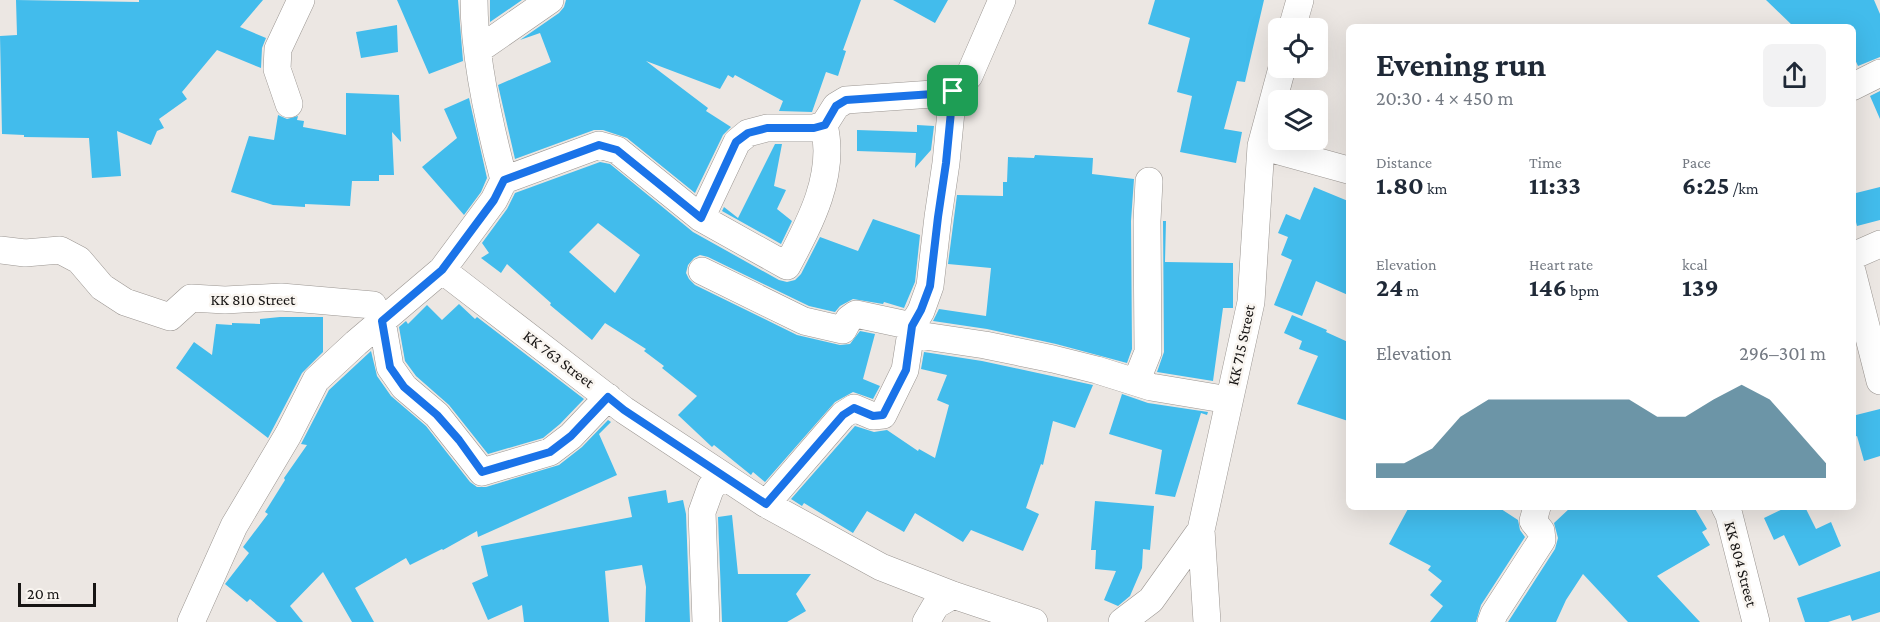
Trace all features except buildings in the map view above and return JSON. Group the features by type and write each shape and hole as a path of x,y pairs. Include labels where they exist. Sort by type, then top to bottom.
{"street":[{"path":"289,104 277,69 278,49 301,0"},
{"path":"191,622 234,526 288,435 316,380 442,270 494,200 504,180 493,138 474,27 474,0"},
{"path":"478,50 550,0"},
{"path":"504,180 599,145 617,150 701,218 787,266 812,218 824,182 827,137 825,125 836,106 846,100 953,91 969,76 1002,0"},
{"path":"1295,18 1300,0"},
{"path":"1856,85 1880,73"},
{"name":"KK 715 Street","path":"1207,622 1201,530 1251,302 1261,146 1278,78"},
{"path":"766,504 843,415 854,408 873,416 883,415 906,370 912,330 930,286 953,91"},
{"path":"701,218 736,142 748,133 767,128 814,128 825,125"},
{"path":"1261,146 1346,169"},
{"path":"1136,382 1148,352 1149,181"},
{"path":"1856,255 1880,244"},
{"name":"KK 810 Street","path":"0,250 25,253 60,250 79,260 102,287 125,302 170,317 191,298 225,300 281,297 373,305 382,321"},
{"name":"KK 763 Street","path":"442,270 624,410 766,504 881,567 953,595 1034,622"},
{"path":"702,271 804,321 843,330 849,319 856,314 912,330 1097,369 1151,387 1229,400"},
{"path":"1856,287 1880,381"},
{"path":"382,321 390,367 404,387 437,415 459,440 482,472 550,452 571,436 608,397"},
{"path":"706,622 702,512 711,488 724,477"},
{"path":"1491,622 1542,540 1541,531 1533,521 1536,510"},
{"name":"KK 804 Street","path":"1726,510 1756,622"},
{"path":"1122,622 1151,600 1201,530"},
{"path":"926,622 936,604 953,595"}],"route":[{"path":"953,91 930,286 912,326 906,370 883,415 873,416 854,408 843,415 766,504 608,397 571,436 550,452 482,472 459,440 437,415 404,387 390,367 382,321 442,270 494,200 504,180 599,145 617,150 701,218 736,142 748,133 767,128 814,128 825,125 836,106 846,100 953,91"}]}
